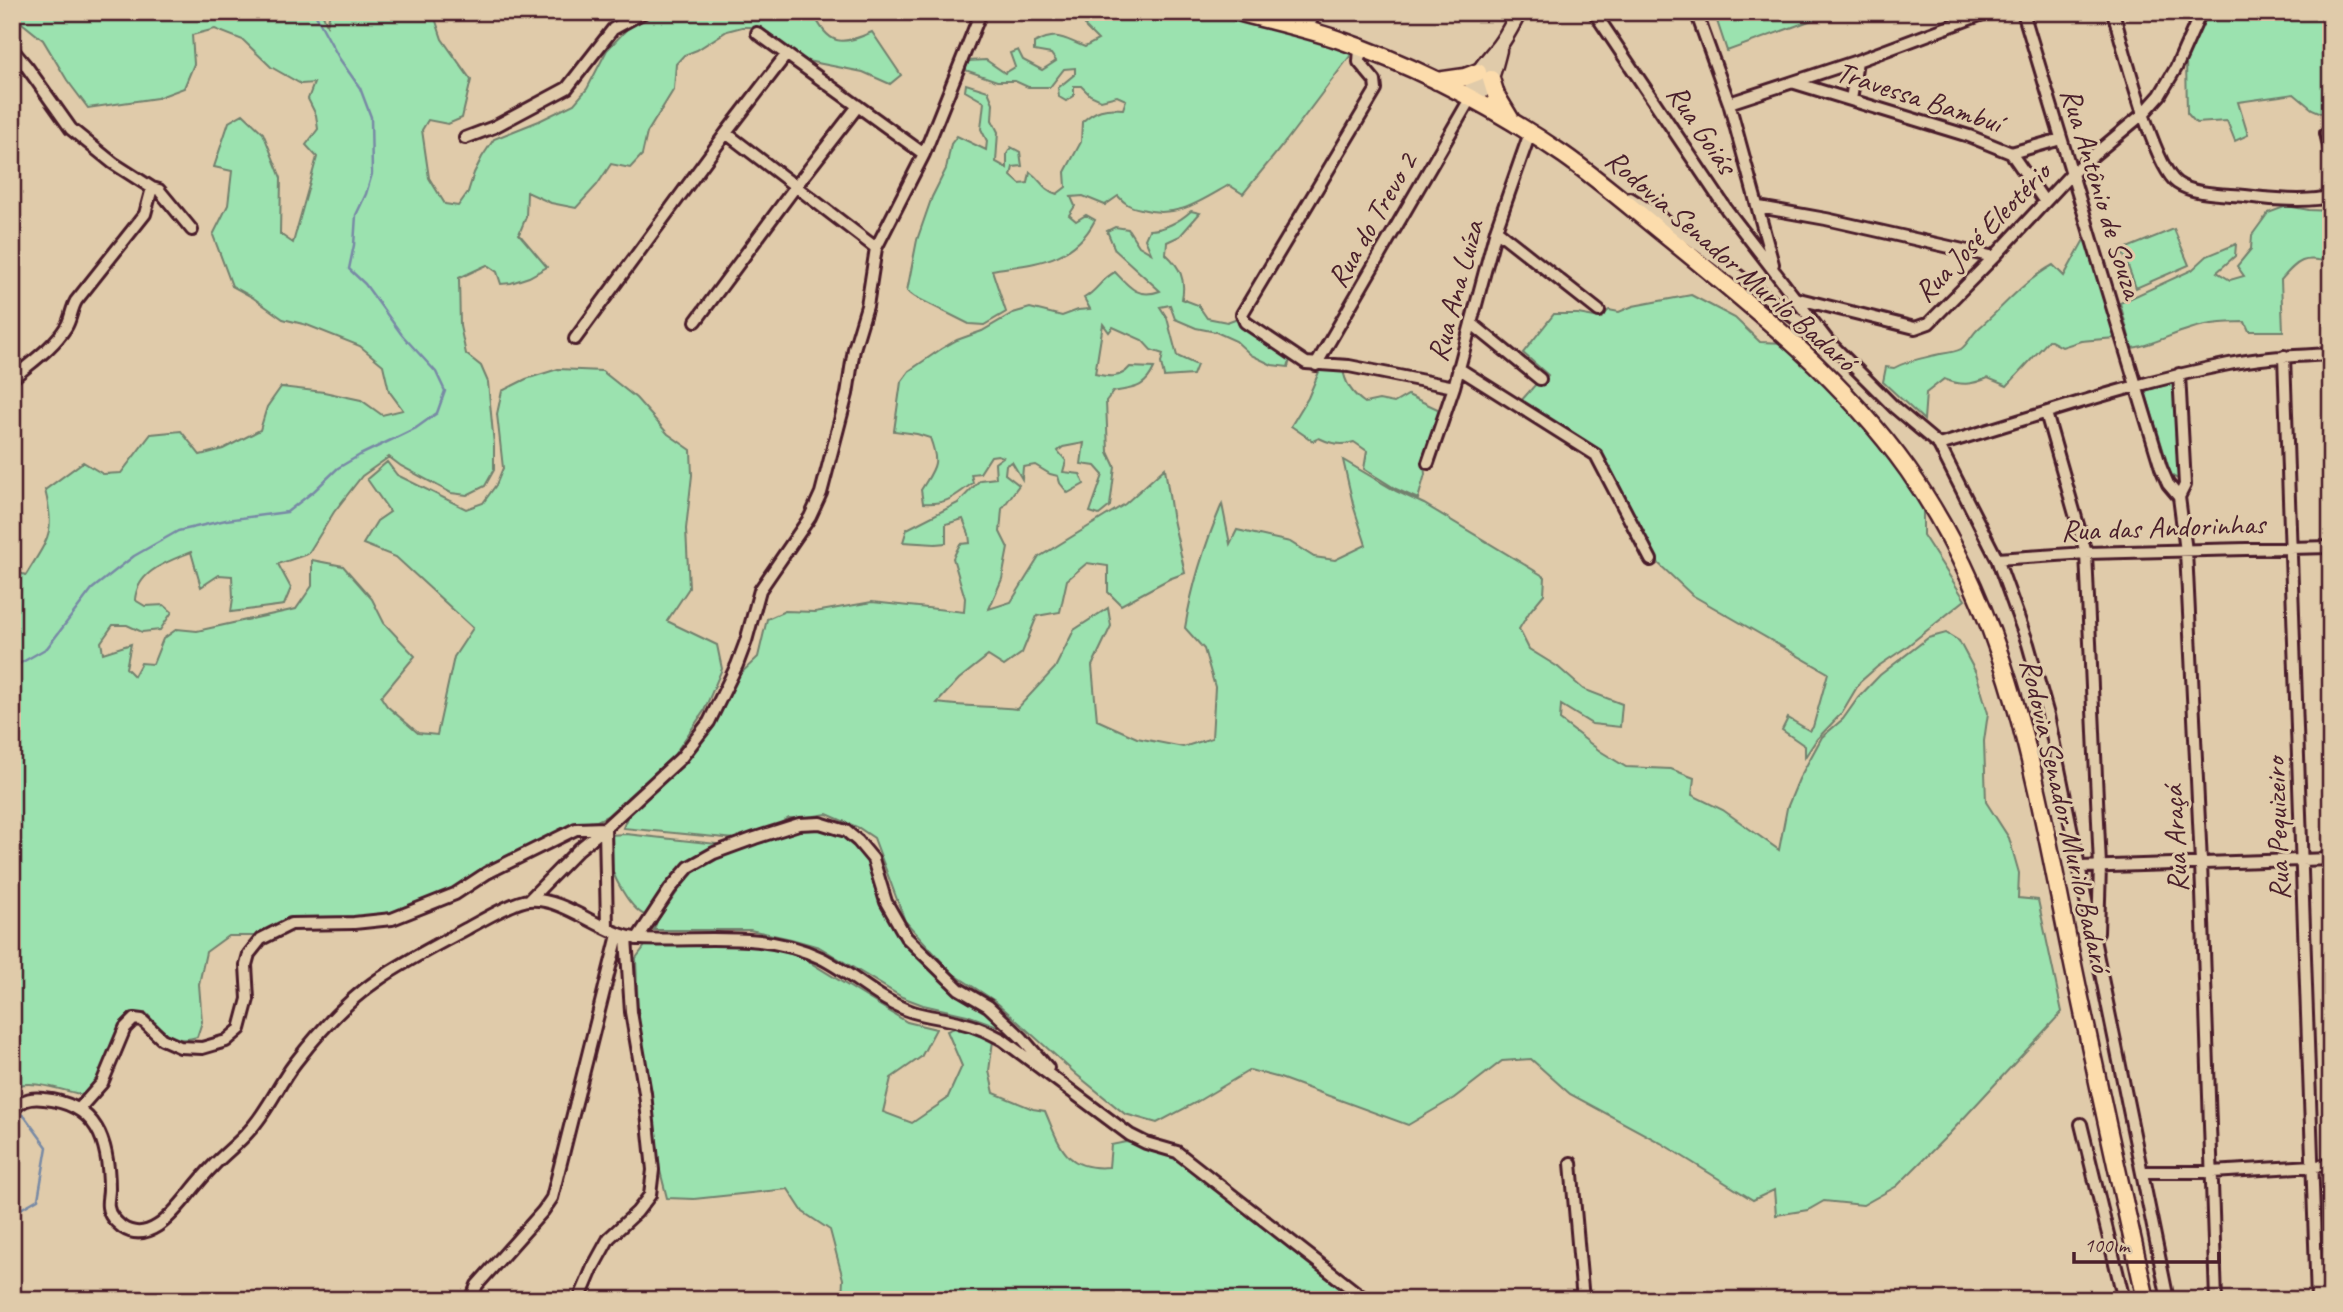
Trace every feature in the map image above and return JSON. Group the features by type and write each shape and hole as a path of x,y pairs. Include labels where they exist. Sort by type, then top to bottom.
{"main road":[{"name":"Rodovia Senador Murilo Badaró","path":"1238,12 1308,30 1360,48 1437,81 1513,122 1566,157 1605,186 1792,341 1866,416 1916,483 1950,540 1982,603 2001,656 2031,761 2146,1300"},
{"path":"1437,81 1484,75 1513,122"}],"street":[{"path":"465,138 494,127 567,88 612,29 643,12"},
{"path":"14,1109 26,1100 56,1100 79,1109 93,1120 100,1133 107,1159 108,1209 113,1219 131,1232 145,1233 160,1224 250,1130 269,1105 292,1066 348,1004 377,980 418,955 506,909 529,900 579,849 681,758 709,722 737,666 760,590 810,517 821,493 847,394 854,349 867,306 876,248 924,154 981,12"},
{"path":"1308,30 1314,12"},
{"path":"1470,99 1483,92 1484,75 1519,12"},
{"name":"Rua Goiás","path":"1594,12 1727,210 1828,341"},
{"path":"1696,12 1729,103 1774,270"},
{"path":"1729,103 1795,83 1988,12"},
{"name":"Rua Antônio de Souza","path":"2023,12 2135,387"},
{"path":"2113,12 2144,113 2161,162 2169,176 2189,189 2260,198 2319,199 2331,196"},
{"name":"Rua José Eleotério","path":"1795,298 1915,328 1929,323 2071,174 2144,113 2169,82 2201,12"},
{"path":"757,33 924,154"},
{"path":"1360,48 1359,62 1375,81 1376,90 1242,314 1245,322 1297,359 1316,365 1349,366 1454,387"},
{"path":"12,50 71,129 113,163 159,190 192,230"},
{"path":"575,340 786,55"},
{"path":"1851,100 1857,61"},
{"name":"Travessa Bambuí","path":"1795,83 1969,136 2011,153 2045,202"},
{"name":"Rua do Trevo 2","path":"1316,365 1470,99"},
{"path":"696,321 858,106"},
{"path":"726,133 876,248"},
{"name":"Rua Ana Luíza","path":"1428,463 1454,387 1496,230 1530,133"},
{"path":"2326,133 2331,155"},
{"path":"2011,153 2061,139"},
{"path":"1605,186 1661,217 1828,341 1886,399 1939,445 1997,559 2028,644 2048,715 2168,1300"},
{"path":"12,379 57,339 66,327 76,301 145,214 152,188"},
{"path":"1759,207 1826,219 1994,257"},
{"path":"1496,230 1599,311"},
{"path":"1471,323 1540,379"},
{"path":"1939,445 2179,374 2284,356 2331,354"},
{"name":"Rua Pequizeiro","path":"2284,356 2317,1300"},
{"path":"1458,368 1591,451 1600,460 1651,560"},
{"path":"2179,374 2185,485 2179,497"},
{"name":"Rua Araçá","path":"2135,387 2161,468 2168,484 2179,497 2186,551 2201,863 2216,1300"},
{"path":"2046,413 2086,553 2100,866 2098,952"},
{"name":"Rua das Andorinhas","path":"1997,559 2086,553 2331,547"},
{"path":"471,1300 477,1285 552,1198 627,937 689,867 714,853 799,824 820,823 846,831 873,859 886,902 906,937 959,989 988,1006 1022,1038 1062,1083"},
{"path":"605,828 607,928"},
{"path":"79,1109 102,1083 125,1028 134,1019 142,1020 162,1039 180,1047 202,1048 226,1041 240,1028 248,999 246,965 249,954 261,939 290,925 392,919 455,894 487,873 576,829 605,828"},
{"path":"2080,867 2331,859"},
{"path":"529,900 556,905 627,937 751,939 791,946 820,958 895,1005 914,1012 962,1022 993,1035 1137,1140 1177,1152 1366,1300"},
{"path":"579,1300 609,1238 637,1212 650,1195 653,1170 645,1093 631,1012 627,937"},
{"path":"2081,1124 2124,1300"},
{"path":"1571,1163 1583,1300"},
{"path":"2143,1172 2212,1172 2331,1165"}],"green space":[{"path":"12,12 322,12 327,25 330,12 433,12 442,39 471,80 462,118 448,124 428,120 422,130 429,178 445,204 458,206 468,192 474,173 494,139 574,104 587,89 607,50 627,29 658,12 813,12 824,31 836,40 852,40 872,32 901,75 890,84 863,72 807,61 760,27 742,27 727,31 684,55 676,64 674,89 647,133 642,155 630,168 611,164 597,185 576,208 551,203 527,192 526,217 519,234 547,267 511,283 501,284 497,272 487,265 459,278 460,326 466,354 481,366 488,382 494,470 485,486 467,495 451,493 389,457 362,476 334,512 308,554 278,564 291,588 284,605 231,612 232,576 219,575 201,587 191,552 155,569 141,582 135,600 145,606 164,605 172,612 160,630 142,632 127,625 113,625 101,642 103,653 131,644 126,668 134,676 141,663 153,664 163,639 177,629 197,631 296,609 312,586 312,560 343,566 372,599 384,623 415,656 381,697 387,706 418,733 437,735 454,657 473,628 396,557 363,544 377,521 390,512 367,479 387,462 397,475 466,509 483,503 496,485 503,468 497,414 502,391 526,379 558,369 602,371 636,398 668,434 691,450 692,475 686,529 689,588 667,621 717,645 722,669 704,711 674,755 607,816 597,821 573,824 448,891 390,914 289,920 257,936 228,936 206,952 199,984 202,1022 197,1037 174,1037 146,1013 133,1013 120,1026 97,1080 84,1095 36,1084 18,1085 12,1089 12,571 26,575 45,543 50,517 45,490 83,462 103,474 121,473 151,434 181,431 200,455 223,449 260,430 267,407 281,387 361,400 382,415 403,410 389,391 383,365 360,346 307,325 283,319 232,286 213,235 228,205 232,171 214,167 229,122 243,114 263,133 281,178 280,234 293,243 317,157 306,145 318,129 316,115 308,99 314,83 301,84 271,67 243,40 215,29 192,35 194,64 184,88 157,98 88,108 43,40 12,15"},
{"path":"1089,12 1218,12 1353,52 1243,194 1229,185 1187,207 1166,212 1134,207 1118,196 1105,205 1083,196 1071,197 1075,206 1069,215 1076,221 1086,215 1095,220 1086,234 1076,245 1051,258 992,270 1006,312 984,325 969,324 907,291 917,240 932,197 946,169 951,144 957,136 986,150 987,141 981,129 984,102 965,91 966,84 988,91 993,103 992,120 998,132 996,162 1007,168 1007,154 1011,147 1020,152 1022,166 1013,167 1011,176 1020,184 1028,183 1030,172 1045,187 1057,194 1066,187 1065,172 1081,142 1082,122 1101,110 1123,109 1126,100 1117,96 1101,100 1090,95 1081,86 1074,86 1074,96 1066,101 1059,97 1058,88 1075,74 1075,68 1064,69 1050,87 1028,87 1015,81 997,81 965,70 968,61 986,60 1005,73 1015,67 1010,53 1018,50 1023,60 1042,70 1056,61 1051,54 1034,51 1034,43 1055,37 1085,47 1098,40 1086,28 1083,18"},
{"path":"1714,12 1834,12 1727,51"},
{"path":"2207,12 2331,12 2331,117 2312,109 2294,94 2238,102 2248,135 2235,141 2227,121 2196,123 2187,113 2186,59"},
{"path":"2287,206 2331,211 2331,263 2314,259 2302,261 2281,280 2283,331 2249,331 2245,322 2217,323 2182,331 2132,348 2120,303 2192,270 2207,256 2236,244 2235,256 2217,272 2230,280 2244,276 2237,266 2251,249 2252,235 2268,213"},
{"path":"1191,211 1200,213 1180,236 1167,242 1166,254 1175,264 1182,279 1182,299 1198,305 1207,318 1227,322 1235,319 1246,330 1290,360 1288,367 1272,365 1251,355 1236,341 1175,319 1170,305 1160,307 1167,318 1177,356 1197,365 1193,375 1164,377 1161,363 1163,354 1151,350 1142,340 1113,327 1109,332 1103,324 1095,374 1114,376 1122,374 1130,367 1154,368 1142,384 1113,392 1106,401 1108,452 1115,467 1110,506 1099,515 1090,512 1103,475 1095,466 1081,464 1084,443 1063,447 1058,451 1066,461 1063,472 1080,474 1084,484 1068,493 1058,476 1035,465 1023,467 1022,479 1012,462 1006,465 1005,474 1019,485 1002,509 1000,532 1008,548 1002,579 989,609 1011,602 1039,557 1125,504 1165,468 1185,573 1121,605 1108,592 1108,566 1087,563 1067,580 1060,612 1037,616 1022,653 1004,666 988,656 959,679 937,703 1017,709 1055,668 1074,630 1108,608 1111,626 1092,666 1097,720 1137,738 1183,747 1212,738 1215,687 1204,649 1185,628 1200,565 1222,504 1230,544 1237,530 1290,542 1314,557 1335,560 1366,545 1343,460 1424,504 1545,577 1544,594 1519,629 1529,649 1558,667 1583,689 1622,704 1620,727 1592,724 1561,705 1560,720 1626,767 1671,769 1694,778 1692,795 1723,810 1779,850 1787,808 1822,737 1843,719 1880,675 1928,638 1946,633 1959,641 1976,673 1988,713 1984,741 1986,802 2009,838 2019,873 2018,898 2038,900 2062,1012 1897,1186 1863,1205 1824,1201 1808,1210 1776,1215 1774,1190 1753,1200 1661,1143 1570,1094 1531,1059 1502,1061 1454,1098 1408,1125 1280,1078 1250,1070 1157,1123 1125,1114 995,1001 952,973 905,921 874,838 859,828 827,814 789,818 767,831 735,839 623,828 629,812 680,766 706,735 737,677 758,657 767,619 785,611 815,612 872,602 964,612 965,598 953,558 960,544 970,543 963,519 946,524 946,543 903,542 907,529 958,503 980,480 996,478 995,463 1003,457 991,456 980,473 971,474 973,483 950,499 939,503 923,503 921,490 933,471 935,454 930,438 894,431 901,382 909,371 941,349 982,331 1013,313 1030,308 1062,316 1090,309 1084,298 1115,272 1134,290 1146,294 1160,291 1115,250 1107,231 1115,227 1128,229 1139,246 1151,253 1145,239 1149,230 1172,224"},
{"path":"2174,229 2189,265 2136,288 2122,250"},
{"path":"2086,236 2115,338 2081,341 2062,347 2049,340 2007,386 1988,378 1966,384 1944,379 1926,393 1924,420 1883,382 1886,367 1894,368 1910,361 1961,349 2014,295 2053,265 2064,276"},
{"path":"1691,295 1735,318 1760,342 1786,343 1865,428 1923,503 1923,535 1965,600 1860,682 1841,714 1817,739 1805,757 1805,746 1782,730 1788,718 1810,731 1828,673 1692,595 1659,564 1615,477 1597,448 1520,402 1548,375 1523,353 1554,314 1600,318 1609,310 1619,312 1633,306"},
{"path":"1321,367 1343,369 1350,388 1365,403 1379,400 1394,403 1408,395 1444,412 1432,447 1423,457 1425,474 1418,499 1364,469 1367,451 1354,442 1336,444 1319,438 1313,441 1291,426 1308,398"},
{"path":"2176,382 2178,479 2171,475 2145,391"},
{"path":"820,827 845,834 870,861 905,941 1011,1031 967,1015 923,1005 902,997 819,947 791,939 750,930 654,930 678,890 703,866 753,844"},
{"path":"626,834 726,845 701,856 650,917 628,900 609,860 609,835"},
{"path":"668,942 764,946 801,957 907,1022 936,1029 921,1057 891,1078 883,1112 912,1123 947,1099 962,1066 947,1031 957,1027 993,1041 989,1071 994,1093 1033,1109 1045,1111 1060,1145 1073,1160 1083,1165 1109,1167 1111,1145 1126,1142 1173,1156 1354,1300 842,1300 843,1279 830,1230 803,1212 788,1189 694,1199 667,1198 657,1159 638,1015 636,958 645,946"}],"waterway":[{"path":"12,668 47,648 92,589 134,556 178,531 226,520 287,512 338,468 416,428 437,413 445,391 436,372 402,335 365,284 349,269 356,215 372,174 371,117 360,88 339,58 314,12"},
{"path":"12,1214 38,1199 47,1147 25,1117 17,1111"}]}
